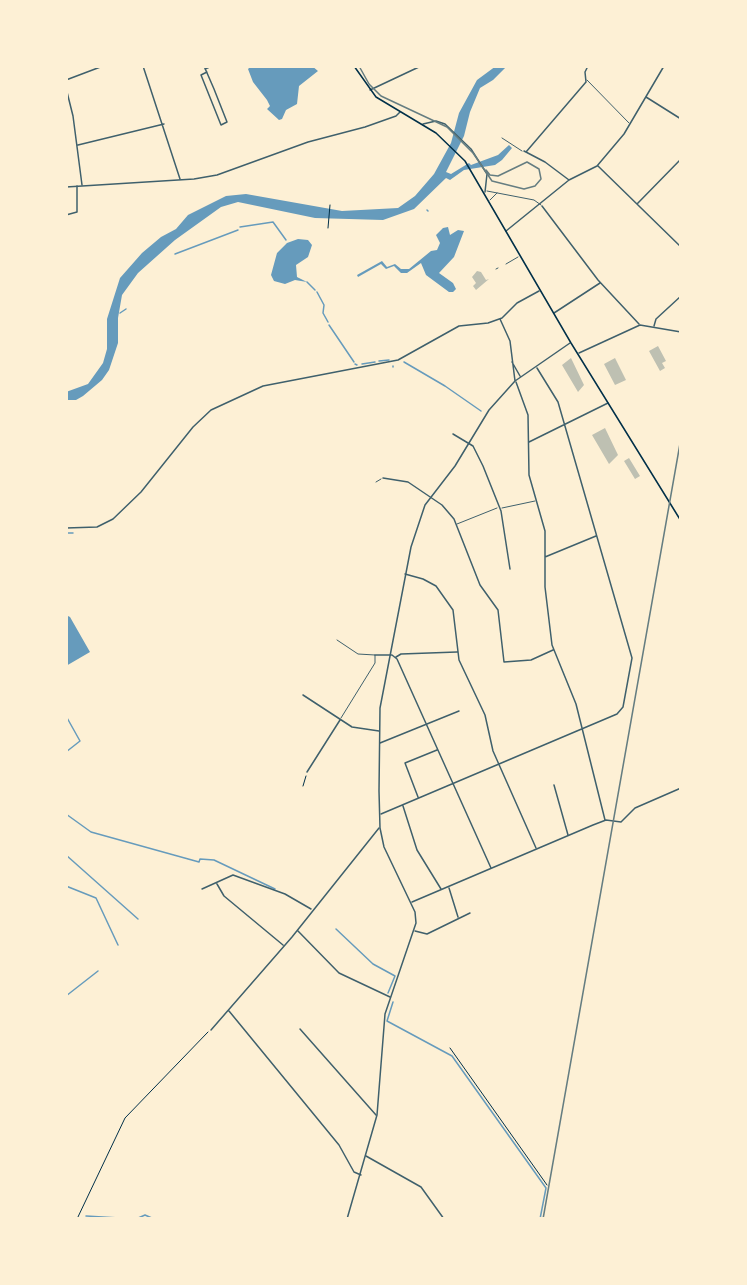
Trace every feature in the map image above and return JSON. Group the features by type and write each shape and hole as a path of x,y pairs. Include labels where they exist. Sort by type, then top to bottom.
{"main road":[{"path":"354,66 369,90 442,138 466,162 571,343 681,520"}],"street":[{"path":"66,80 103,66"},
{"path":"143,66 164,124 180,180"},
{"path":"207,72 201,75 221,125 227,122 207,72 205,67 212,66"},
{"path":"369,90 421,66"},
{"path":"569,180 525,152 587,80 585,72 588,66"},
{"path":"506,231 541,205 569,180 597,166 629,123 664,66"},
{"path":"66,88 82,186"},
{"path":"645,97 681,119"},
{"path":"66,187 180,180 217,175 308,142 366,127 396,116 400,112"},
{"path":"422,125 436,121 447,126 468,146 478,158 488,178 485,192"},
{"path":"77,146 164,124"},
{"path":"637,204 681,159"},
{"path":"597,166 681,247"},
{"path":"66,215 77,212 77,186"},
{"path":"541,205 601,283 640,325"},
{"path":"554,314 601,283"},
{"path":"66,528 97,527 113,519 145,488 199,420 211,410 263,386 392,362 459,326 488,323 500,319 517,303 540,290"},
{"path":"654,327 657,319 681,296"},
{"path":"500,319 510,341 516,381 528,415 529,475 544,528 545,587 554,650 576,704 606,820"},
{"path":"578,353 640,325 681,332"},
{"path":"347,1219 377,1115 385,1014 414,931 417,916 391,864 380,828 379,815 379,731 389,655 405,573 419,520 431,497 489,410 516,381 571,343"},
{"path":"512,362 521,377"},
{"path":"379,815 618,714 623,707 632,658 558,402 537,367"},
{"path":"527,442 608,402"},
{"path":"453,434 469,443 480,460 500,508 510,569"},
{"path":"383,478 405,480 447,510 457,524 480,585 498,610 504,662 531,660 554,650"},
{"path":"545,557 597,536"},
{"path":"405,573 426,580 447,598 457,625 458,652 485,715 489,740 536,849"},
{"path":"396,658 401,654 458,652"},
{"path":"375,655 389,655 396,658 491,868"},
{"path":"303,695 352,727 379,731"},
{"path":"379,743 459,711"},
{"path":"308,772 340,719"},
{"path":"419,798 405,763 437,749"},
{"path":"554,784 568,836"},
{"path":"411,902 606,820 621,822 635,808 681,788"},
{"path":"403,806 417,850 441,889"},
{"path":"212,1030 380,828"},
{"path":"202,889 233,875 285,894 312,910"},
{"path":"216,883 224,896 284,946"},
{"path":"448,886 459,918"},
{"path":"414,931 427,934 470,913"},
{"path":"297,930 339,973 390,998"},
{"path":"229,1010 339,1145 354,1172 361,1175"},
{"path":"300,1029 377,1115"},
{"path":"366,1156 421,1187 444,1219"}],"lane":[{"path":"587,80 629,123"},
{"path":"502,138 525,152"},
{"path":"485,192 534,200 541,205"},
{"path":"489,202 492,196 498,193"},
{"path":"506,264 520,256"},
{"path":"376,482 383,478"},
{"path":"457,524 500,508 535,501"},
{"path":"337,640 358,654 375,655 374,666 340,719"}],"path":[{"path":"328,228 330,205"},
{"path":"303,786 308,772"},
{"path":"76,1219 125,1118 207,1034"},
{"path":"450,1048 547,1185"}],"water":[{"path":"251,66 312,66 318,71 299,86 297,104 286,110 282,119 279,120 267,109 270,106 267,100 253,82 248,69"},
{"path":"496,66 507,66 493,80 480,88 470,112 464,136 446,172 451,174 469,163 471,165 498,155 509,145 512,148 502,160 495,165 464,170 450,180 446,178 414,209 383,220 315,218 238,202 221,207 175,240 138,273 122,295 118,318 118,343 109,370 102,380 83,396 76,400 66,400 66,392 88,384 103,363 107,349 107,319 120,278 142,253 161,237 176,229 188,215 226,196 246,194 342,211 398,208 415,196 434,174 451,143 459,113 477,80"},
{"path":"448,227 450,235 458,230 464,231 454,257 439,273 453,283 456,289 453,292 449,292 426,275 421,263 407,273 401,273 394,266 386,269 381,264 358,277 357,275 382,261 387,267 395,264 401,269 409,269 431,251 437,250 440,243 436,235 443,228"},
{"path":"298,239 308,240 312,245 308,257 296,265 297,277 307,282 295,280 285,284 274,281 271,275 277,253 287,243"},
{"path":"66,615 70,617 90,652 66,666"}],"building":[{"path":"477,271 481,272 486,280 489,279 476,290 473,286 476,283 472,277"},
{"path":"658,346 666,361 662,363 665,368 660,371 649,351"},
{"path":"571,358 584,385 578,392 562,365"},
{"path":"615,358 626,380 615,385 604,364"},
{"path":"605,428 618,455 609,464 592,435"},
{"path":"629,458 640,476 635,479 624,461"}],"waterway":[{"path":"240,227 273,222 286,240"},
{"path":"175,254 238,230"},
{"path":"307,282 315,290"},
{"path":"317,292 324,305 323,313 328,322"},
{"path":"120,313 126,309"},
{"path":"329,325 354,362"},
{"path":"379,361 389,360"},
{"path":"362,364 375,362"},
{"path":"404,362 481,411"},
{"path":"66,533 73,533"},
{"path":"66,716 80,741 66,752"},
{"path":"66,814 91,832 199,862 200,859 214,860 275,889"},
{"path":"66,855 138,919"},
{"path":"66,886 96,898 118,945"},
{"path":"336,929 373,964 395,976 388,993"},
{"path":"66,996 98,971"},
{"path":"393,1002 387,1021 452,1056 546,1188 540,1219"},
{"path":"86,1216 136,1219 145,1215 154,1219"}],"tram line":[{"path":"359,66 369,84 381,96 447,127 473,153 492,181 524,189 535,186 541,179 539,169 527,162 498,176 490,175 486,170"}],"railway":[{"path":"543,1219 681,438"}]}
